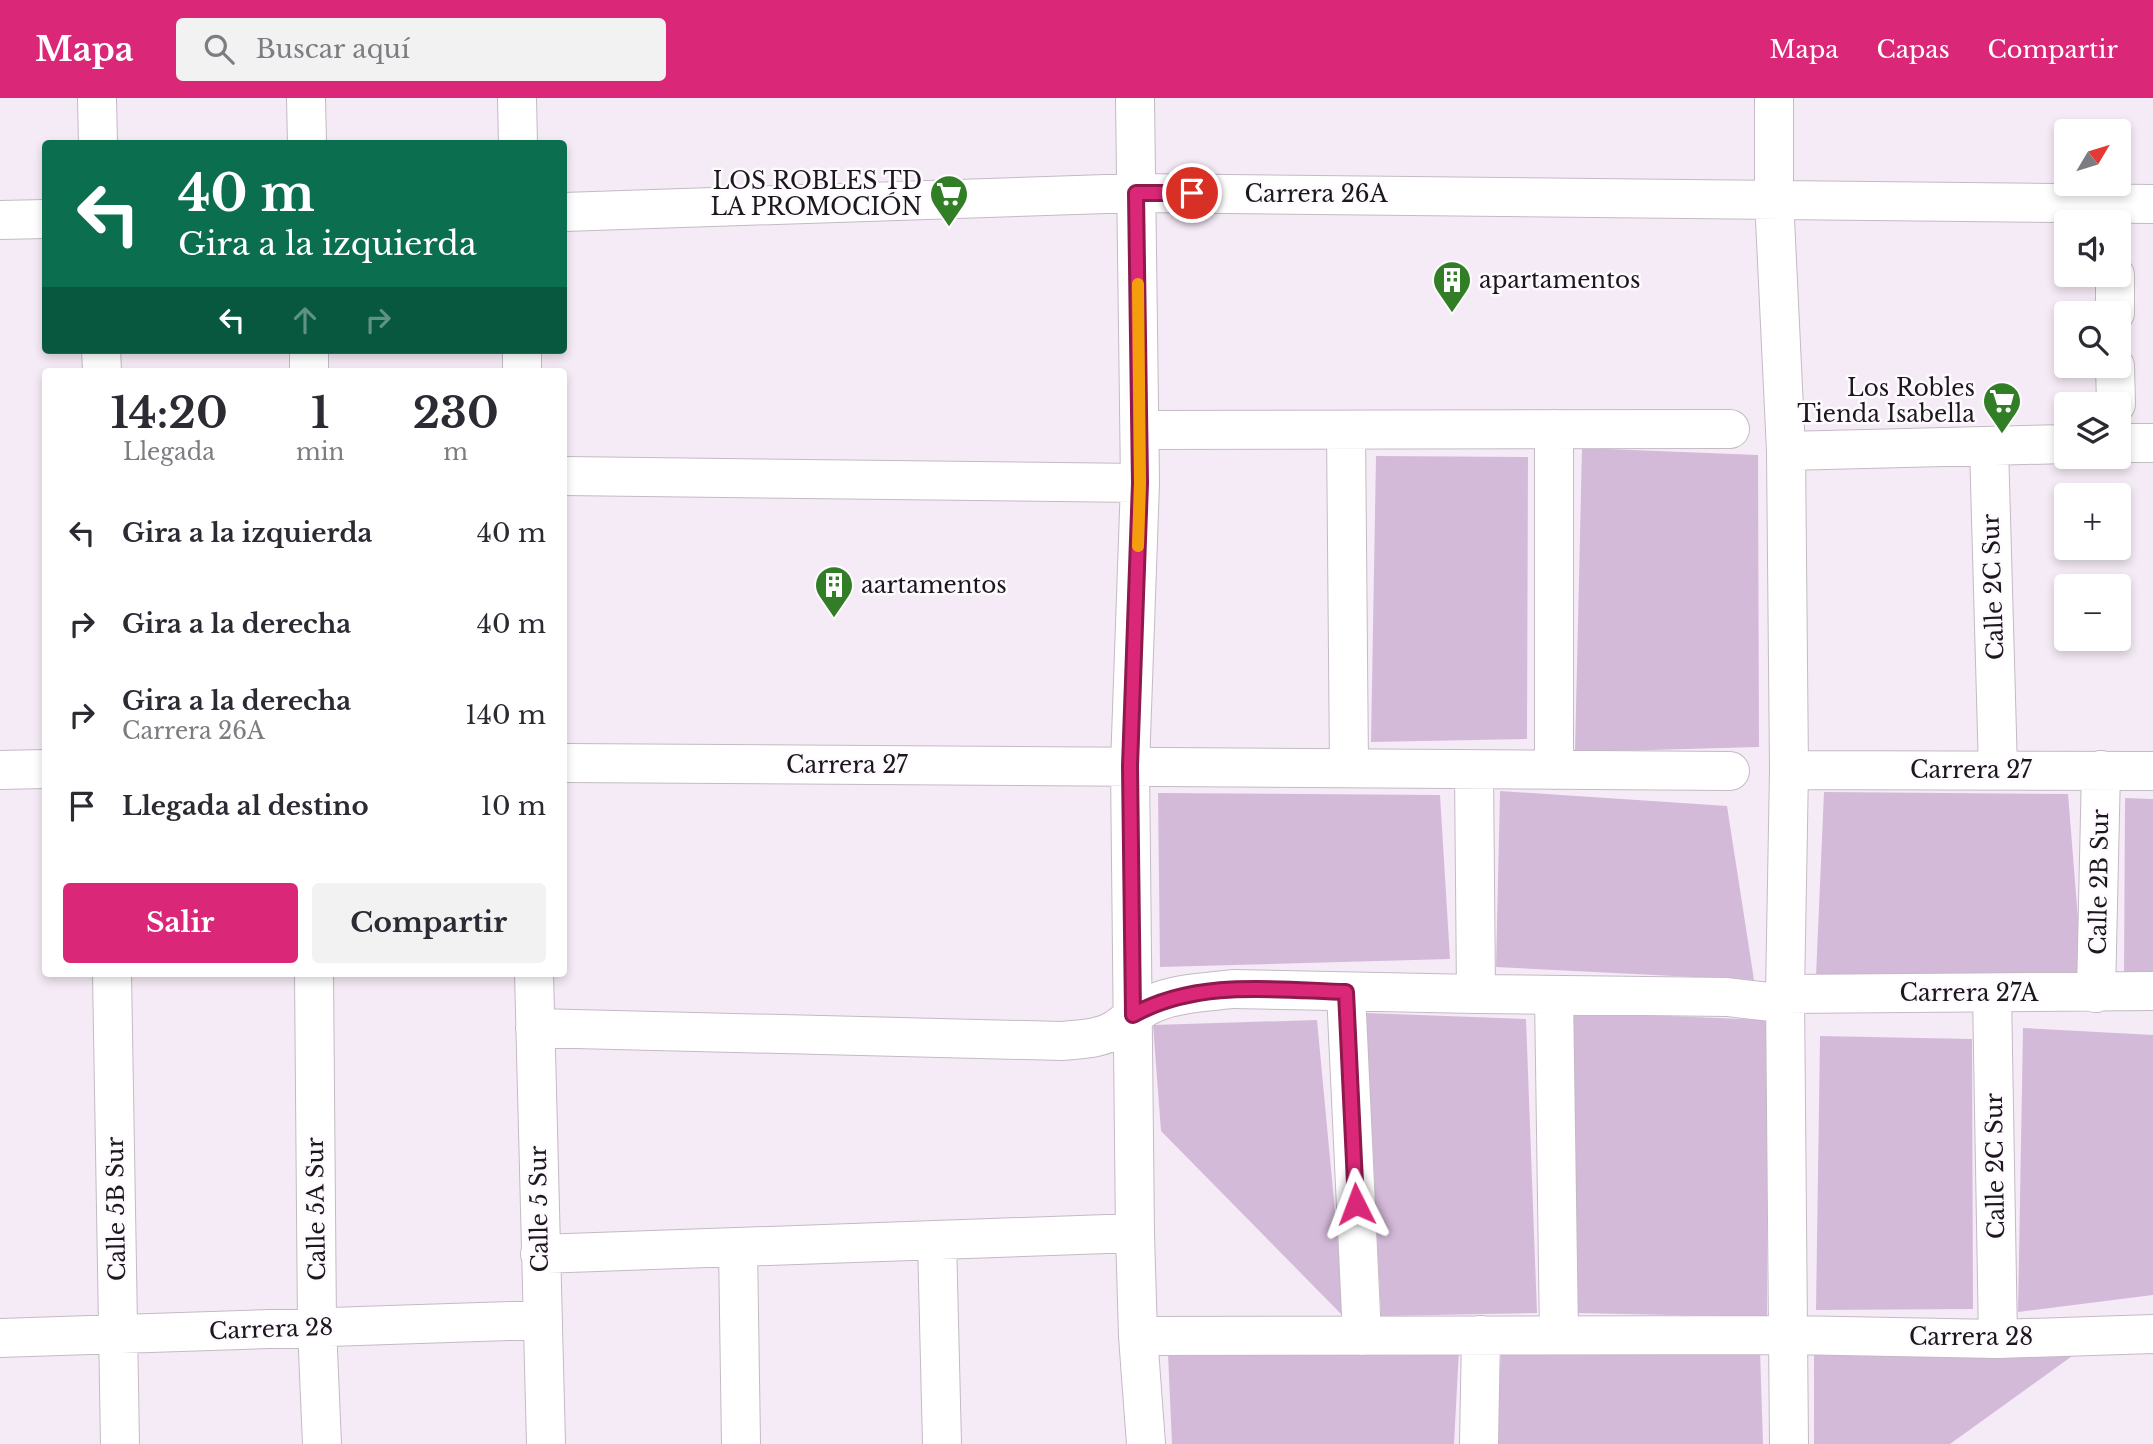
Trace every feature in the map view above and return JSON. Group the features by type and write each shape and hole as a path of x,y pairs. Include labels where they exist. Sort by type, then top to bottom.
{"street":[{"path":"97,98 98,140"},
{"path":"306,98 307,140"},
{"path":"517,98 518,140"},
{"path":"1135,98 1140,483 1130,766 1135,1233 1138,1336 1146,1444"},
{"path":"1774,98 1774,198 1786,451 1789,770 1785,994 1789,1444"},
{"name":"Carrera 26A","path":"567,212 1136,193 1774,198 2054,210"},
{"name":"Carrera 26A","path":"2127,210 2153,204"},
{"path":"0,220 42,219"},
{"path":"1554,429 1554,770"},
{"path":"1140,430 1730,429"},
{"path":"1346,430 1349,768"},
{"path":"2131,443 2153,443"},
{"path":"1786,451 2054,444"},
{"name":"Calle 2C Sur","path":"1989,446 1998,769"},
{"path":"567,475 1140,483"},
{"name":"Carrera 27","path":"567,763 1730,771"},
{"path":"0,770 42,769"},
{"path":"1474,770 1476,994"},
{"name":"Carrera 27","path":"1789,770 2153,771"},
{"name":"Calle 2B Sur","path":"2096,993 2101,770"},
{"name":"Calle 5B Sur","path":"112,977 120,1444"},
{"name":"Calle 5A Sur","path":"313,977 317,1327 322,1444"},
{"name":"Calle 5 Sur","path":"534,977 546,1444"},
{"name":"Carrera 27A","path":"535,1028 1063,1041 1092,1038 1114,1031 1133,1015 1153,1004 1233,989 1727,997 1770,1002 1785,994 2153,991"},
{"path":"1346,992 1362,1336"},
{"name":"Calle 2C Sur","path":"1992,993 1997,1339"},
{"path":"1553,995 1559,1335"},
{"path":"540,1254 1135,1233"},
{"path":"937,1240 942,1444"},
{"path":"738,1247 741,1444"},
{"name":"Carrera 28","path":"0,1338 541,1320"},
{"name":"Carrera 28","path":"1138,1336 1789,1335 1997,1339 2153,1334"},
{"path":"1479,1444 1481,1335"}],"shaded area":[{"path":"1582,448 1758,455 1759,747 1575,752"},
{"path":"1376,456 1528,457 1527,739 1371,742"},
{"path":"1500,791 1727,806 1754,980 1496,967"},
{"path":"1824,792 2068,794 2083,981 1816,976"},
{"path":"1158,793 1440,795 1450,959 1160,967"},
{"path":"2125,798 2153,799 2153,978 2124,977"},
{"path":"1570,1012 1767,1020 1767,1317 1576,1313"},
{"path":"1366,1013 1526,1019 1537,1313 1381,1316"},
{"path":"1317,1020 1345,1318 1161,1131 1153,1025"},
{"path":"2023,1028 2153,1035 2153,1295 2018,1312"},
{"path":"1820,1036 1972,1039 1973,1309 1816,1310"},
{"path":"1459,1350 1454,1444 1172,1444 1168,1354"},
{"path":"1760,1350 1763,1444 1495,1444 1501,1354"},
{"path":"1814,1353 2075,1354 1950,1444 1814,1444"}],"slow traffic":[{"path":"1138,284 1138,546"}],"place":[{"name":"LOS ROBLES TD LA PROMOCIÓN","path":"949,228"},
{"name":"apartamentos","path":"1452,314"},
{"name":"Los Robles Tienda Isabella","path":"2002,435"},
{"name":"aartamentos","path":"834,619"}],"route":[{"path":"1192,193 1136,193 1140,483 1130,766 1133,1015 1167,1000 1233,989 1346,992 1356,1204"}]}
